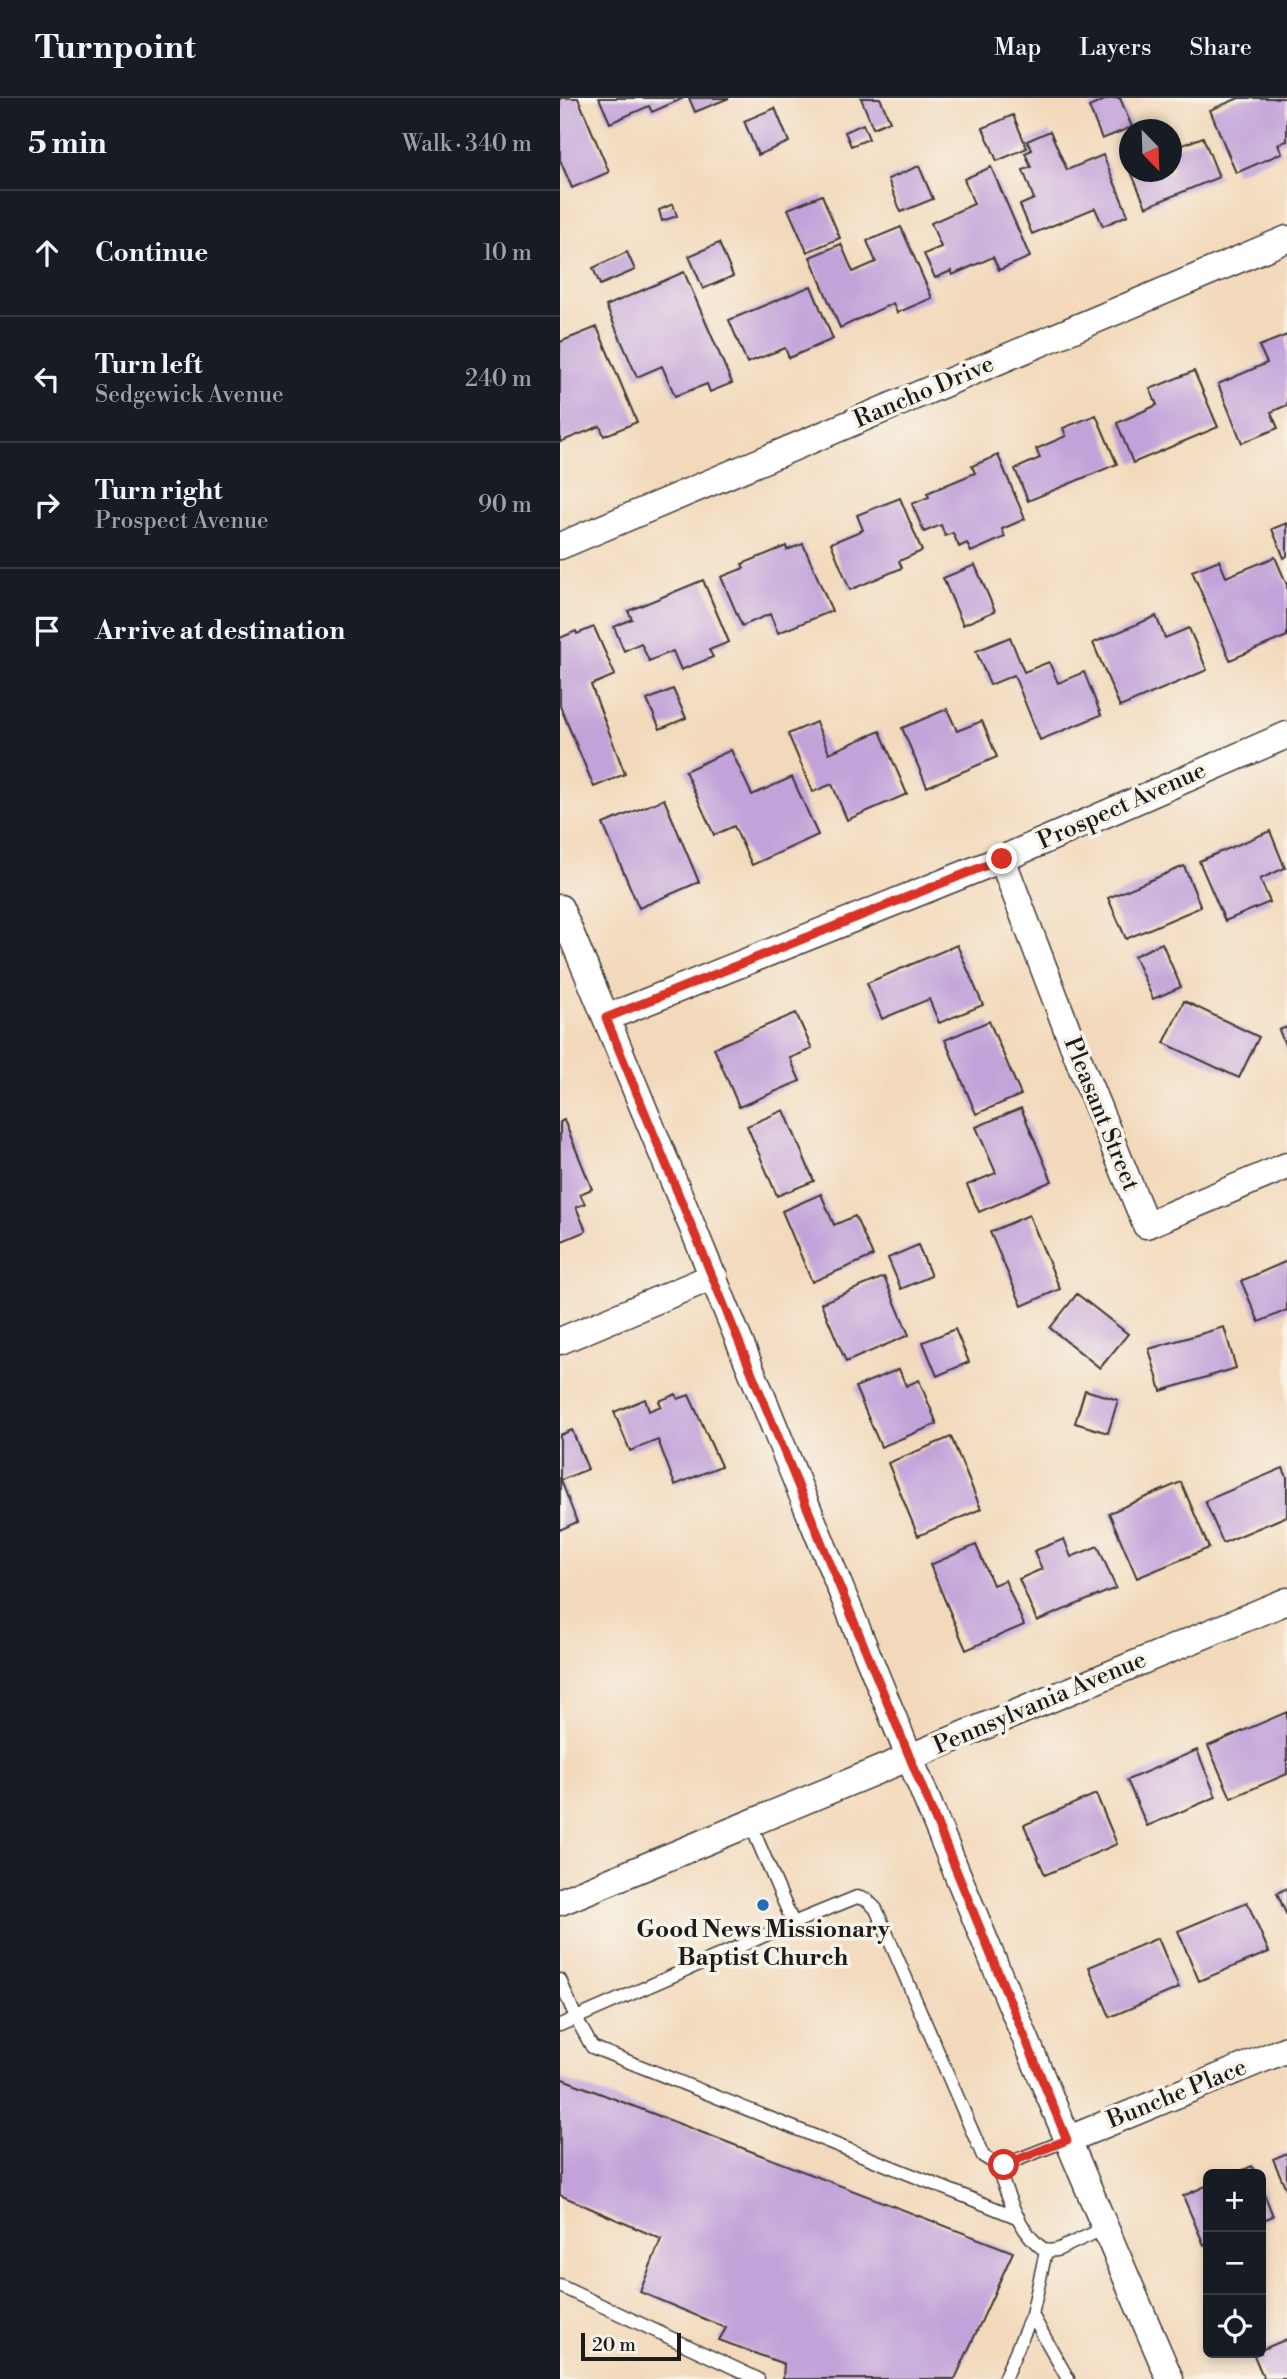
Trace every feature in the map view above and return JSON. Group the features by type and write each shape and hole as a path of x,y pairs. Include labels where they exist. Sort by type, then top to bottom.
{"street":[{"name":"Rancho Drive","path":"560,546 1287,239"},
{"name":"Prospect Avenue","path":"606,1018 1002,859 1287,734"},
{"name":"Pleasant Street","path":"1002,859 1083,1071 1146,1225 1287,1166"},
{"path":"560,908 714,1276 1067,2140 1170,2379"},
{"path":"560,1341 714,1276"},
{"name":"Pennsylvania Avenue","path":"560,1902 1287,1601"},
{"name":"Bunche Place","path":"1067,2140 1287,2049"}],"lane":[{"path":"750,1823 793,1923"},
{"path":"560,2025 857,1897 867,1900 876,1909 983,2156 996,2164 1004,2165 1067,2140"},
{"path":"560,1980 592,2047 1019,2218"},
{"path":"996,2164 1019,2218 1033,2242 1046,2251 1057,2250 1105,2228"},
{"path":"1004,2379 1032,2315 1046,2251"},
{"path":"560,2286 758,2379"},
{"path":"1032,2315 1068,2379"}],"building":[{"path":"560,98 578,98 609,172 572,188 560,160"},
{"path":"599,98 684,98 652,112 649,106 610,123"},
{"path":"689,98 729,98 695,112"},
{"path":"861,98 880,98 890,121 873,128"},
{"path":"1109,98 1120,98 1129,119 1119,119 1119,132 1102,139 1089,107"},
{"path":"1239,98 1287,98 1287,141 1278,144 1282,153 1236,173 1210,110"},
{"path":"775,108 789,142 758,155 744,121"},
{"path":"1013,115 1027,148 997,161 983,128"},
{"path":"863,124 869,139 851,146 845,132"},
{"path":"1050,131 1067,170 1103,155 1128,215 1103,226 1095,208 1032,234 1020,205 1034,199 1023,170 1031,167 1025,153 1032,150 1027,141"},
{"path":"1203,137 1219,177 1146,207 1135,182 1182,182 1182,145"},
{"path":"919,166 933,199 901,212 888,179"},
{"path":"991,167 1030,257 999,270 993,257 952,275 951,271 935,278 924,254 941,247 931,223 974,204 964,179"},
{"path":"822,195 840,238 807,252 788,209"},
{"path":"673,204 677,216 662,221 659,210"},
{"path":"901,227 932,298 897,313 893,303 840,328 810,257 841,244 853,272 876,262 867,241"},
{"path":"719,243 733,276 703,289 689,256"},
{"path":"627,252 635,270 600,285 593,268"},
{"path":"684,272 732,383 710,392 707,384 675,396 662,366 637,377 606,306"},
{"path":"811,286 833,339 789,358 785,348 747,363 729,320"},
{"path":"597,327 637,422 604,436 600,426 560,442 560,342"},
{"path":"1287,335 1287,405 1271,412 1278,428 1242,443 1218,384 1267,363 1259,346"},
{"path":"1194,371 1218,427 1133,463 1117,423 1157,405 1150,389"},
{"path":"1096,415 1117,464 1028,501 1015,469 1040,458 1036,449 1066,436 1063,428"},
{"path":"998,455 1025,519 1002,529 1005,537 971,552 967,543 959,547 953,533 945,536 941,525 924,532 912,504 929,497 927,493 975,473 972,466"},
{"path":"900,498 922,551 899,561 902,568 850,590 831,543 863,530 857,515"},
{"path":"1287,523 1287,556 1284,558 1272,529"},
{"path":"803,544 832,611 778,633 770,614 742,626 721,577 744,568 742,564 786,546 787,550"},
{"path":"1275,557 1287,585 1287,636 1230,660 1192,571 1219,560 1226,577"},
{"path":"975,565 995,611 963,625 943,578"},
{"path":"703,580 729,642 709,650 713,657 681,670 673,651 649,661 641,643 624,651 614,627 632,619 628,611"},
{"path":"1156,616 1165,638 1189,628 1207,670 1120,707 1093,643"},
{"path":"594,627 615,675 591,685 625,774 594,787 560,706 560,638"},
{"path":"1010,637 1024,672 1049,662 1058,683 1084,672 1101,715 1040,740 1014,675 990,685 976,651"},
{"path":"673,689 686,718 660,729 647,700"},
{"path":"947,709 957,731 982,721 997,757 927,787 902,728"},
{"path":"816,722 829,753 880,731 907,794 847,820 832,784 813,792 788,734"},
{"path":"731,750 752,795 792,777 818,835 752,865 734,826 714,835 685,771"},
{"path":"664,799 699,882 639,908 603,824"},
{"path":"1270,831 1285,868 1260,879 1270,902 1225,921 1199,861"},
{"path":"1184,866 1201,907 1126,939 1108,898"},
{"path":"1162,943 1181,987 1153,999 1134,956"},
{"path":"957,945 983,1005 939,1023 929,999 882,1019 867,983"},
{"path":"1184,1001 1259,1037 1239,1078 1164,1043"},
{"path":"796,1013 812,1049 790,1058 800,1081 739,1107 714,1048"},
{"path":"989,1021 1021,1095 976,1114 945,1040"},
{"path":"1287,1027 1287,1050 1279,1030"},
{"path":"1021,1108 1052,1181 979,1212 967,1185 996,1173 976,1127"},
{"path":"784,1110 814,1181 777,1196 747,1126"},
{"path":"564,1120 592,1189 580,1194 585,1204 576,1207 586,1231 560,1242 560,1122"},
{"path":"821,1194 834,1225 855,1216 873,1256 812,1282 782,1211"},
{"path":"1029,1215 1060,1289 1022,1306 990,1232"},
{"path":"918,1245 931,1276 901,1289 888,1258"},
{"path":"1287,1261 1287,1310 1259,1322 1241,1281"},
{"path":"884,1277 909,1335 846,1362 821,1303"},
{"path":"1077,1294 1128,1334 1100,1368 1050,1328"},
{"path":"1224,1327 1236,1368 1161,1391 1149,1349"},
{"path":"955,1329 969,1362 937,1376 923,1342"},
{"path":"899,1369 906,1386 919,1380 937,1424 881,1447 855,1387"},
{"path":"1085,1390 1118,1400 1108,1433 1075,1423"},
{"path":"676,1394 678,1399 689,1395 721,1466 675,1485 658,1440 630,1451 614,1412 645,1399 649,1411 661,1406 659,1401"},
{"path":"572,1430 588,1469 561,1480 577,1522 560,1530 560,1435"},
{"path":"951,1437 981,1509 918,1536 888,1463"},
{"path":"1283,1468 1287,1477 1287,1516 1223,1543 1205,1501"},
{"path":"1181,1482 1209,1548 1137,1578 1109,1513"},
{"path":"1064,1539 1071,1557 1098,1546 1116,1588 1037,1621 1019,1579 1042,1569 1034,1551"},
{"path":"976,1545 993,1585 1005,1580 1024,1625 966,1650 930,1565"},
{"path":"1287,1712 1287,1774 1231,1798 1208,1746"},
{"path":"1197,1750 1216,1797 1147,1826 1127,1780"},
{"path":"1096,1794 1117,1844 1045,1875 1024,1825"},
{"path":"1287,1888 1287,1916 1277,1893"},
{"path":"1247,1902 1269,1952 1199,1981 1178,1931"},
{"path":"1158,1938 1179,1988 1110,2017 1089,1967"},
{"path":"560,2078 1013,2252 955,2379 783,2379 784,2364 719,2340 726,2328 640,2292 661,2239 560,2195"},
{"path":"1287,2153 1287,2191 1273,2159"},
{"path":"1203,2187 1203,2243 1183,2196"},
{"path":"1266,2198 1273,2216 1266,2219"},
{"path":"1287,2339 1287,2379 1264,2379 1255,2358 1266,2358 1266,2348"}],"place":[{"name":"Good News Missionary Baptist Church","path":"763,1905"}],"route":[{"path":"1002,859 606,1018 1067,2140 1004,2165"}]}
